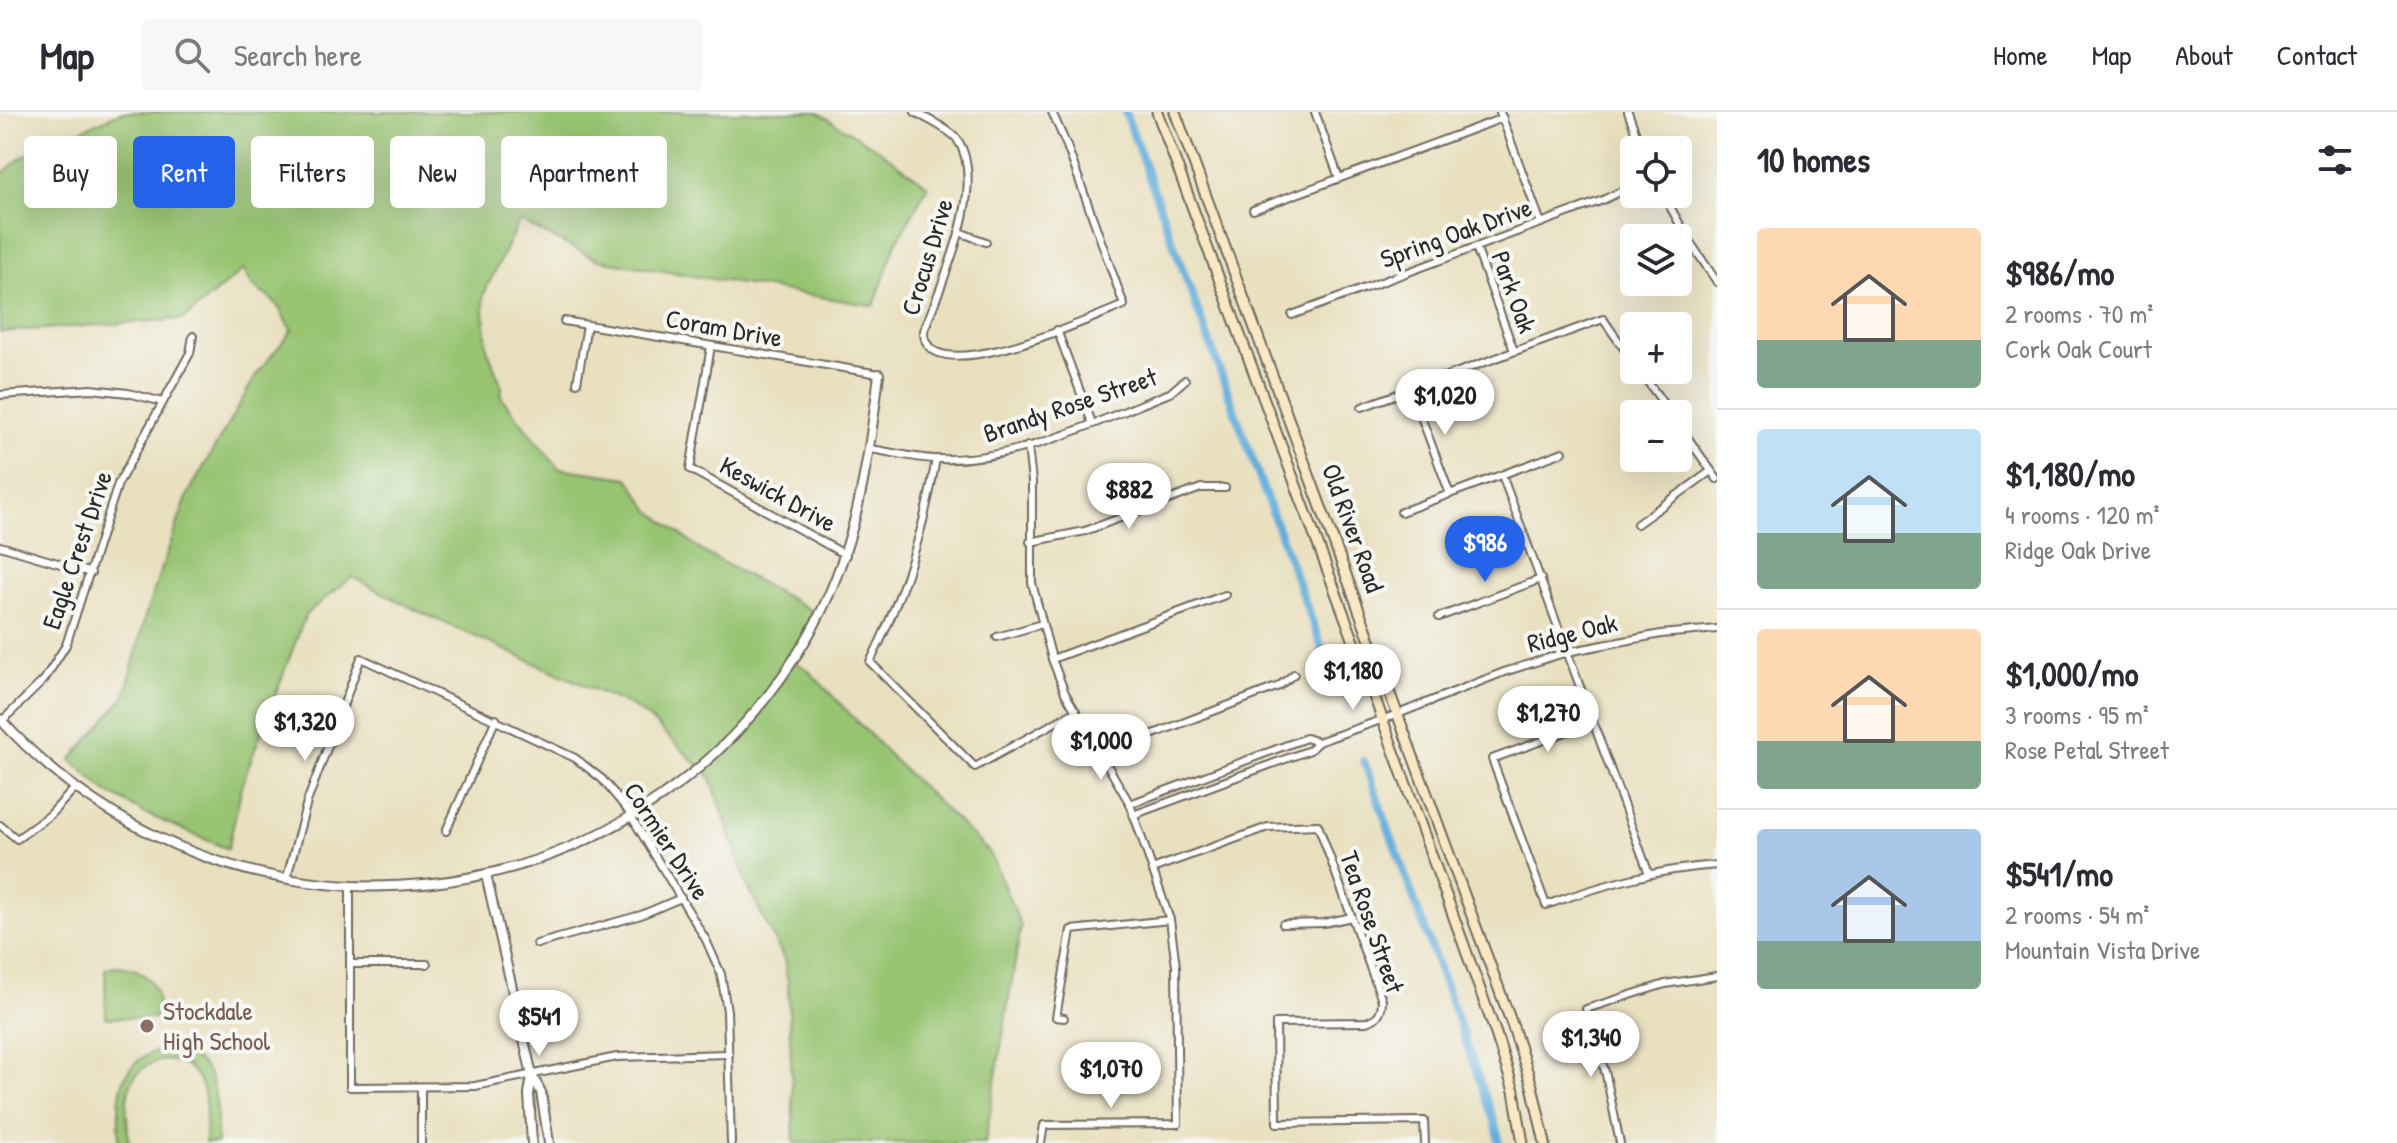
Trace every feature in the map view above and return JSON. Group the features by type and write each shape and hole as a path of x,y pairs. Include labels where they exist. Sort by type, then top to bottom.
{"main road":[{"name":"Old River Road","path":"1157,112 1496,1034 1514,1091 1523,1143"},
{"name":"Old River Road","path":"1175,112 1513,1027 1532,1086 1545,1143"}],"street":[{"name":"Crocus Drive","path":"915,112 956,137 964,159 968,187 965,214 924,331 926,343 937,352 972,356 999,351 1057,330"},
{"path":"1052,112 1124,305 1057,330 1092,423"},
{"path":"1315,112 1339,178"},
{"path":"1628,112 1637,136"},
{"path":"1253,210 1502,115 1541,223"},
{"name":"Spring Oak Drive","path":"1292,315 1620,191"},
{"path":"1671,208 1717,282"},
{"path":"959,232 986,242"},
{"name":"Park Oak","path":"1476,247 1514,351"},
{"path":"1362,407 1603,319 1620,343"},
{"name":"Coram Drive","path":"564,321 879,374"},
{"path":"577,383 587,325"},
{"name":"Eagle Crest Drive","path":"1,720 32,694 55,664 74,628 118,484 190,353 193,336"},
{"name":"Keswick Drive","path":"711,346 690,469 846,555"},
{"path":"1,720 75,788 126,822 178,847 244,870 286,880 350,887 417,886 486,875 569,848 631,817 700,767 726,744 766,698 807,638 846,555 862,496 879,374"},
{"name":"Brandy Rose Street","path":"870,449 936,459 994,456 1170,393 1185,380"},
{"path":"0,395 91,389 128,393 163,402"},
{"path":"1411,390 1450,494"},
{"path":"1692,444 1717,479"},
{"path":"1028,446 1032,482 1032,583 1042,624 1065,693 1130,804 1170,920 1176,966 1178,1124 1044,1125 1041,1143"},
{"path":"1401,512 1563,452"},
{"path":"936,459 916,553 895,609 870,662 975,767 1076,711"},
{"path":"1637,524 1711,471"},
{"path":"1502,475 1649,874"},
{"path":"1030,542 1068,536 1201,488 1225,488"},
{"path":"0,546 91,573"},
{"path":"1439,617 1541,579"},
{"path":"1052,659 1225,595"},
{"path":"997,637 1042,624"},
{"name":"Ridge Oak","path":"1133,815 1310,750 1318,742 1504,672 1567,652 1661,634 1717,629"},
{"name":"Cormier Drive","path":"286,880 307,802 361,658 575,758 602,779 631,817 706,940 721,974 727,1011 731,1143"},
{"path":"1104,757 1130,743 1279,686 1294,674"},
{"path":"446,831 496,719"},
{"path":"1593,722 1492,759 1546,905 1589,889 1649,874 1717,865"},
{"path":"1130,804 1306,738 1318,742"},
{"path":"0,825 17,839 50,815 75,788"},
{"name":"Tea Rose Street","path":"1152,869 1268,827 1318,825 1382,1007 1377,1017 1364,1023 1276,1023 1277,1123 1424,1121 1425,1143"},
{"path":"486,875 532,1075 541,1092 549,1143"},
{"path":"350,887 350,1087 475,1086 617,1057 729,1054"},
{"path":"537,944 641,915 681,898"},
{"path":"1283,924 1324,923 1352,917"},
{"path":"1064,1018 1056,1017 1071,930 1170,920"},
{"path":"350,964 427,964"},
{"path":"1620,1143 1606,1075 1586,1009 1665,984 1717,976"},
{"path":"532,1075 529,1094 532,1143"},
{"path":"421,1087 421,1143"}],"green space":[{"path":"121,112 817,112 881,151 928,186 896,243 874,306 598,260 519,221 483,296 487,348 502,387 501,397 558,468 628,478 649,509 703,552 820,615 794,661 807,669 894,760 990,853 1021,926 985,1143 794,1143 788,983 784,959 747,885 711,778 650,719 631,706 418,611 352,577 306,614 243,781 228,849 146,814 106,791 71,760 125,696 146,613 188,494 257,374 292,330 275,302 253,285 244,269 184,319 0,332 0,175 24,156 24,208 117,208 117,136 68,136"},
{"path":"114,966 134,970 150,981 157,998 155,1018 106,1018 105,969"},
{"path":"167,1049 185,1053 207,1070 215,1096 217,1143 205,1143 205,1100 196,1075 177,1062 166,1060 145,1067 136,1075 127,1100 129,1143 119,1143 120,1097 128,1071 149,1054"}],"waterway":[{"path":"1125,112 1338,692"},
{"path":"1364,761 1497,1129 1499,1143"}],"place":[{"name":"Stockdale High School","path":"147,1026"}]}
